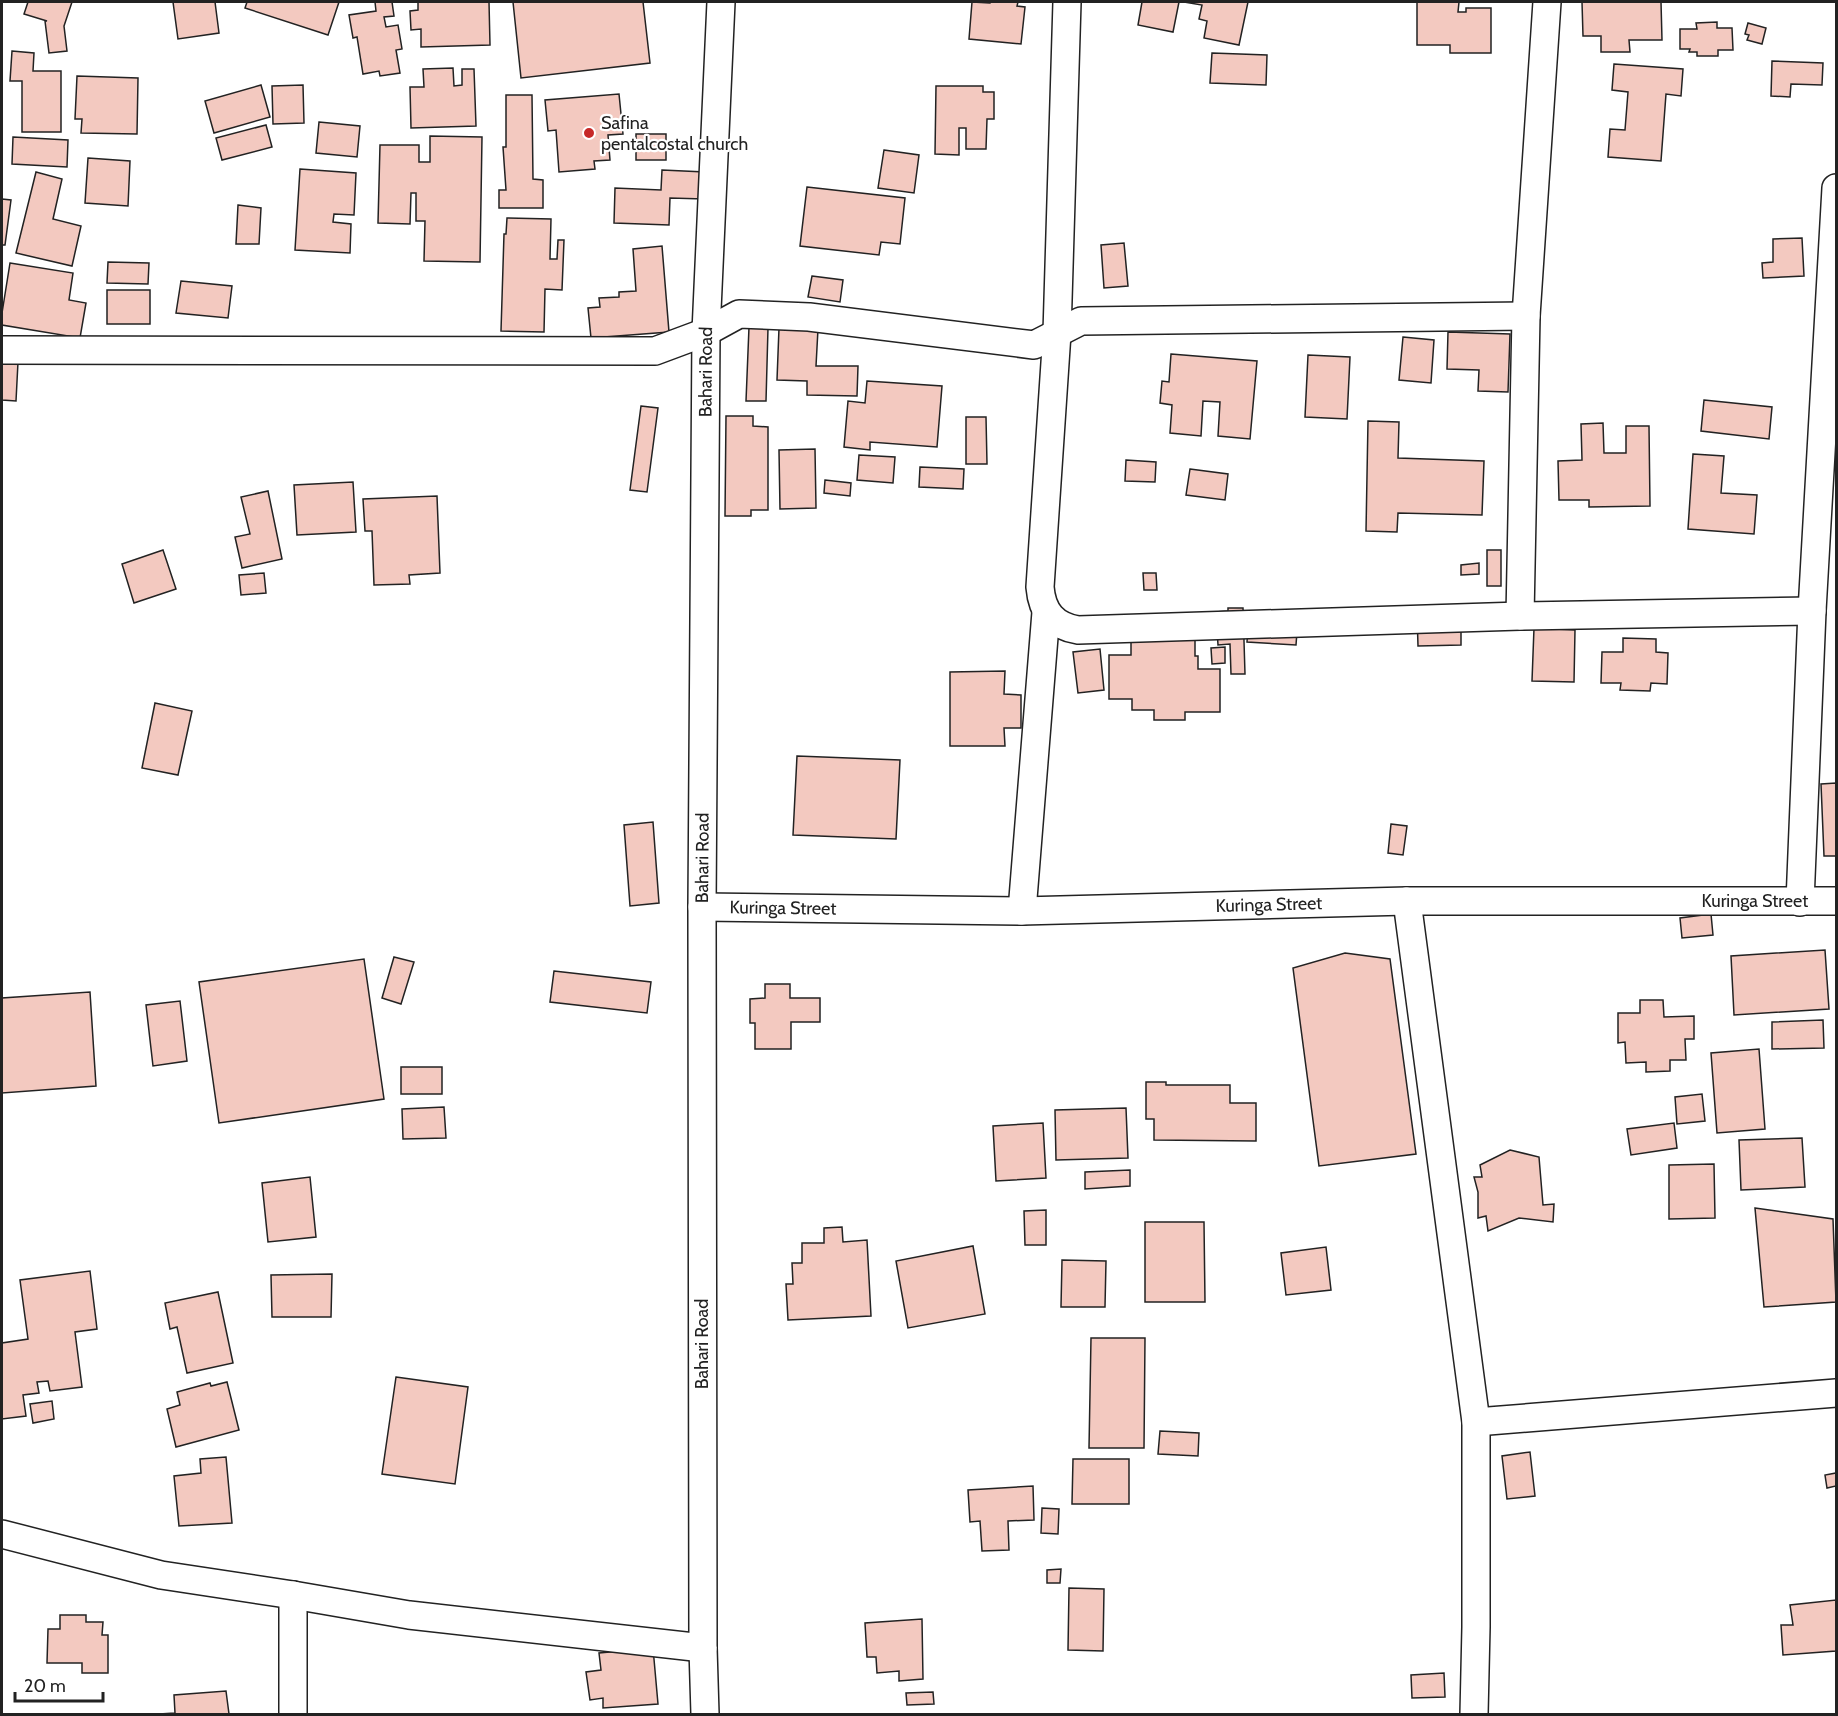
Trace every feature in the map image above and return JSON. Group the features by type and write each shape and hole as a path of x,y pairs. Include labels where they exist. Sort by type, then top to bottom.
{"street":[{"name":"Bahari Road","path":"705,1714 702,907 706,332 721,2"},
{"path":"1067,2 1057,333 1040,587 1041,600 1046,612 1054,622 1065,628 1078,630 1521,616 1812,611"},
{"path":"1521,616 1526,316 1547,2"},
{"path":"1800,902 1812,611 1836,189"},
{"path":"2,350 655,351 706,332 739,314 809,318 1034,345 1081,321 1526,316"},
{"path":"1023,911 1046,612"},
{"path":"1407,901 1476,1422 1474,1714"},
{"name":"Kuringa Street","path":"702,907 1023,911 1407,901 1836,901"},
{"path":"1476,1422 1836,1393"},
{"path":"2,1534 161,1575 409,1616 703,1648"},
{"path":"293,1595 293,1714"}],"building":[{"path":"28,2 72,2 64,26 67,51 49,53 45,21 47,21 24,14"},
{"path":"173,2 215,2 219,33 178,39"},
{"path":"247,2 339,2 328,35 245,8"},
{"path":"375,2 392,2 394,16 384,17 386,27 398,25 402,49 396,50 400,73 380,76 379,71 363,74 357,37 353,38 349,15 376,11"},
{"path":"418,2 489,2 490,45 421,47 421,29 411,30 410,11 418,10"},
{"path":"513,2 643,2 650,63 521,78"},
{"path":"972,2 1018,2 1017,6 1025,7 1021,44 969,39"},
{"path":"1142,2 1179,2 1173,32 1138,25"},
{"path":"1184,2 1248,2 1239,45 1204,38 1207,21 1199,19 1202,5"},
{"path":"1417,2 1459,2 1458,12 1466,12 1466,8 1491,8 1491,53 1450,53 1450,45 1417,45"},
{"path":"1582,2 1661,2 1662,40 1629,40 1630,52 1601,52 1601,36 1583,36"},
{"path":"1717,22 1717,28 1732,28 1733,50 1718,50 1718,56 1697,56 1697,52 1689,52 1690,49 1680,49 1680,29 1697,29 1696,23"},
{"path":"1748,23 1766,28 1762,44 1747,40 1749,35 1745,34"},
{"path":"12,51 34,53 33,71 61,71 61,132 22,132 22,81 10,81"},
{"path":"1212,53 1267,55 1266,85 1210,83"},
{"path":"1772,61 1823,63 1822,85 1791,84 1790,97 1771,96"},
{"path":"1614,64 1683,69 1681,96 1666,94 1661,161 1608,157 1610,129 1625,130 1628,92 1612,90"},
{"path":"453,68 454,86 462,85 462,69 474,69 476,126 411,128 410,87 424,87 423,69"},
{"path":"77,76 138,78 137,134 81,133 82,119 75,119"},
{"path":"261,85 270,117 214,133 205,101"},
{"path":"303,85 304,123 273,124 272,86"},
{"path":"936,86 983,86 983,92 994,92 994,119 987,119 986,149 966,149 966,128 959,128 959,155 935,154"},
{"name":"Safina pentalcostal church","path":"619,94 623,134 608,135 610,160 594,161 595,169 559,172 556,130 548,131 545,100"},
{"path":"506,95 532,95 533,179 543,180 543,208 499,208 499,190 506,190 503,147 506,147"},
{"path":"319,122 360,126 357,157 316,153"},
{"path":"266,125 272,147 222,160 216,138"},
{"path":"636,134 666,134 666,160 636,160"},
{"path":"430,136 482,137 480,262 424,261 425,221 416,221 416,193 411,193 410,224 378,223 380,145 419,145 419,162 430,162"},
{"path":"13,137 68,140 67,167 12,164"},
{"path":"884,150 919,155 914,193 878,188"},
{"path":"88,158 130,161 128,206 85,203"},
{"path":"300,169 356,173 354,215 334,214 333,222 351,224 350,253 295,250"},
{"path":"662,170 705,172 704,199 670,198 669,225 614,223 615,188 661,190"},
{"path":"36,172 62,179 53,219 81,226 72,266 16,253"},
{"path":"807,187 905,198 900,244 881,242 879,255 800,246"},
{"path":"2,199 11,200 5,245 2,245"},
{"path":"238,205 261,208 259,244 236,244"},
{"path":"507,218 551,219 550,259 557,259 558,240 564,240 562,290 545,289 544,332 501,331 504,234 506,234"},
{"path":"1802,238 1804,276 1763,278 1762,263 1773,262 1773,239"},
{"path":"1124,243 1128,286 1104,288 1101,245"},
{"path":"662,246 669,332 591,338 588,308 600,307 599,298 619,297 619,292 636,291 633,249"},
{"path":"108,262 149,263 148,284 107,283"},
{"path":"10,263 73,273 69,300 86,303 80,338 2,325"},
{"path":"812,276 843,280 840,302 808,297"},
{"path":"181,281 232,286 228,318 176,313"},
{"path":"107,290 150,290 150,324 107,324"},
{"path":"749,327 768,328 766,401 746,401"},
{"path":"779,328 818,329 816,366 858,366 857,396 807,395 807,381 777,380"},
{"path":"1448,332 1510,334 1508,392 1478,391 1479,370 1447,369"},
{"path":"1403,337 1434,340 1431,383 1399,380"},
{"path":"1171,354 1257,361 1250,439 1218,436 1220,402 1203,401 1201,436 1170,433 1172,405 1160,403 1162,381 1169,382"},
{"path":"1308,355 1350,357 1347,419 1305,417"},
{"path":"2,360 18,362 16,401 2,400"},
{"path":"867,381 942,386 937,447 870,442 870,450 844,447 848,401 865,403"},
{"path":"1704,400 1772,407 1769,439 1701,431"},
{"path":"641,406 658,408 647,492 630,490"},
{"path":"726,416 753,416 753,426 768,427 768,510 751,510 751,516 725,516"},
{"path":"966,417 986,417 987,464 966,464"},
{"path":"1368,421 1399,422 1398,458 1484,461 1482,515 1398,513 1397,532 1366,531"},
{"path":"1603,423 1604,453 1626,453 1626,426 1649,426 1650,506 1589,507 1589,500 1559,500 1558,461 1582,460 1581,424"},
{"path":"815,449 816,508 780,509 779,450"},
{"path":"1693,454 1724,456 1721,493 1757,495 1754,534 1688,529"},
{"path":"859,455 895,457 893,483 857,480"},
{"path":"1126,460 1156,462 1155,482 1125,481"},
{"path":"920,467 964,469 963,489 919,487"},
{"path":"1190,469 1228,474 1225,500 1186,495"},
{"path":"825,480 851,483 850,496 824,493"},
{"path":"353,482 356,532 297,535 294,485"},
{"path":"268,491 282,559 242,568 235,537 250,534 241,497"},
{"path":"437,496 440,573 409,575 410,584 374,585 372,531 365,531 363,499"},
{"path":"163,550 176,589 134,603 122,564"},
{"path":"1487,550 1501,550 1501,586 1487,586"},
{"path":"1479,563 1479,574 1461,575 1461,565"},
{"path":"264,573 266,593 241,595 239,575"},
{"path":"1143,573 1156,573 1157,590 1144,590"},
{"path":"1228,608 1243,608 1245,674 1231,674 1230,644 1218,645 1216,612 1228,611"},
{"path":"1461,611 1461,645 1418,646 1417,612"},
{"path":"1249,614 1298,618 1296,645 1247,642"},
{"path":"1534,628 1575,630 1574,682 1532,681"},
{"path":"1131,637 1195,637 1198,669 1220,669 1220,712 1185,712 1185,720 1154,720 1154,710 1132,710 1132,699 1109,699 1109,655 1131,655"},
{"path":"1623,638 1656,639 1656,652 1668,653 1667,684 1651,683 1650,691 1620,690 1621,683 1601,683 1602,652 1623,652"},
{"path":"1225,647 1225,663 1212,664 1211,648"},
{"path":"1100,649 1104,690 1078,693 1073,652"},
{"path":"1005,671 1004,694 1021,695 1021,728 1004,728 1005,746 950,746 950,672"},
{"path":"155,703 192,711 178,775 142,768"},
{"path":"797,756 900,760 896,839 793,835"},
{"path":"1836,783 1836,856 1824,856 1821,784"},
{"path":"653,822 659,903 630,906 624,825"},
{"path":"1391,824 1407,826 1403,855 1388,853"},
{"path":"1711,914 1713,935 1682,938 1680,918"},
{"path":"1825,950 1829,1009 1734,1015 1731,956"},
{"path":"1345,953 1390,959 1416,1154 1319,1166 1293,968"},
{"path":"394,957 414,962 401,1004 382,998"},
{"path":"364,959 384,1099 219,1123 199,982"},
{"path":"554,971 651,982 647,1013 550,1002"},
{"path":"765,984 790,984 790,998 820,998 820,1022 791,1022 791,1049 755,1049 755,1023 750,1023 750,999 765,998"},
{"path":"90,992 96,1086 2,1093 2,998"},
{"path":"1640,1000 1663,1000 1664,1017 1694,1016 1694,1039 1685,1039 1686,1060 1670,1060 1670,1071 1646,1072 1646,1062 1626,1063 1625,1042 1618,1043 1618,1013 1640,1013"},
{"path":"180,1001 187,1061 153,1066 146,1005"},
{"path":"1823,1020 1824,1048 1772,1049 1772,1022"},
{"path":"1759,1049 1765,1129 1717,1133 1711,1053"},
{"path":"401,1067 442,1067 442,1094 401,1094"},
{"path":"1146,1082 1166,1082 1166,1085 1230,1085 1230,1103 1256,1103 1256,1141 1154,1140 1154,1119 1146,1119"},
{"path":"1702,1094 1705,1121 1677,1124 1675,1097"},
{"path":"444,1107 446,1138 403,1139 402,1109"},
{"path":"1126,1108 1128,1158 1056,1160 1055,1110"},
{"path":"1043,1123 1046,1178 996,1181 993,1126"},
{"path":"1674,1123 1677,1148 1631,1155 1627,1129"},
{"path":"1802,1138 1805,1187 1741,1190 1739,1140"},
{"path":"1510,1150 1539,1157 1543,1205 1554,1204 1553,1222 1519,1218 1488,1231 1486,1216 1478,1218 1478,1192 1474,1177 1482,1177 1480,1165"},
{"path":"1714,1164 1715,1218 1669,1219 1669,1165"},
{"path":"1130,1170 1130,1186 1085,1189 1085,1172"},
{"path":"310,1177 316,1237 268,1242 262,1183"},
{"path":"1755,1208 1833,1219 1836,1302 1764,1307"},
{"path":"1046,1210 1046,1245 1025,1245 1024,1211"},
{"path":"1145,1222 1204,1222 1205,1302 1145,1302"},
{"path":"842,1227 843,1242 867,1240 871,1316 788,1320 786,1284 793,1284 792,1263 802,1263 802,1243 824,1243 824,1228"},
{"path":"973,1246 985,1314 908,1328 896,1261"},
{"path":"1326,1247 1331,1290 1286,1295 1281,1253"},
{"path":"1062,1260 1106,1261 1105,1307 1061,1307"},
{"path":"90,1271 97,1329 75,1332 82,1387 50,1391 48,1381 37,1382 39,1393 23,1395 26,1416 2,1419 2,1343 28,1339 20,1280"},
{"path":"332,1274 331,1317 272,1317 271,1275"},
{"path":"218,1292 233,1363 187,1373 177,1327 170,1329 165,1303"},
{"path":"1091,1338 1145,1338 1144,1448 1089,1448"},
{"path":"396,1377 468,1387 455,1484 382,1474"},
{"path":"227,1382 239,1430 176,1447 167,1409 180,1405 177,1392 210,1383 211,1386"},
{"path":"52,1401 54,1419 33,1423 30,1404"},
{"path":"1160,1431 1199,1433 1198,1456 1158,1454"},
{"path":"1530,1452 1535,1496 1507,1499 1502,1456"},
{"path":"226,1457 232,1523 179,1526 174,1476 201,1473 200,1459"},
{"path":"1073,1459 1129,1459 1129,1504 1072,1504"},
{"path":"1836,1473 1836,1486 1827,1488 1825,1475"},
{"path":"1033,1486 1034,1520 1008,1521 1009,1550 982,1551 980,1521 970,1522 968,1490"},
{"path":"1042,1508 1059,1509 1058,1534 1041,1533"},
{"path":"1061,1569 1060,1583 1047,1583 1047,1570"},
{"path":"1069,1588 1104,1589 1103,1651 1068,1650"},
{"path":"1836,1600 1836,1651 1783,1655 1781,1625 1793,1625 1790,1605"},
{"path":"60,1615 86,1615 86,1622 103,1622 102,1635 108,1635 108,1673 82,1673 82,1663 47,1663 48,1629 60,1629"},
{"path":"922,1619 923,1679 899,1681 899,1671 877,1673 876,1657 867,1657 865,1623"},
{"path":"653,1648 658,1704 603,1708 603,1698 590,1700 586,1672 601,1670 599,1653"},
{"path":"1444,1673 1445,1697 1412,1698 1411,1675"},
{"path":"226,1691 229,1714 159,1714 175,1713 174,1695"},
{"path":"933,1692 934,1704 907,1705 906,1693"}],"place":[{"name":"Safina pentalcostal church","path":"589,133"}]}
